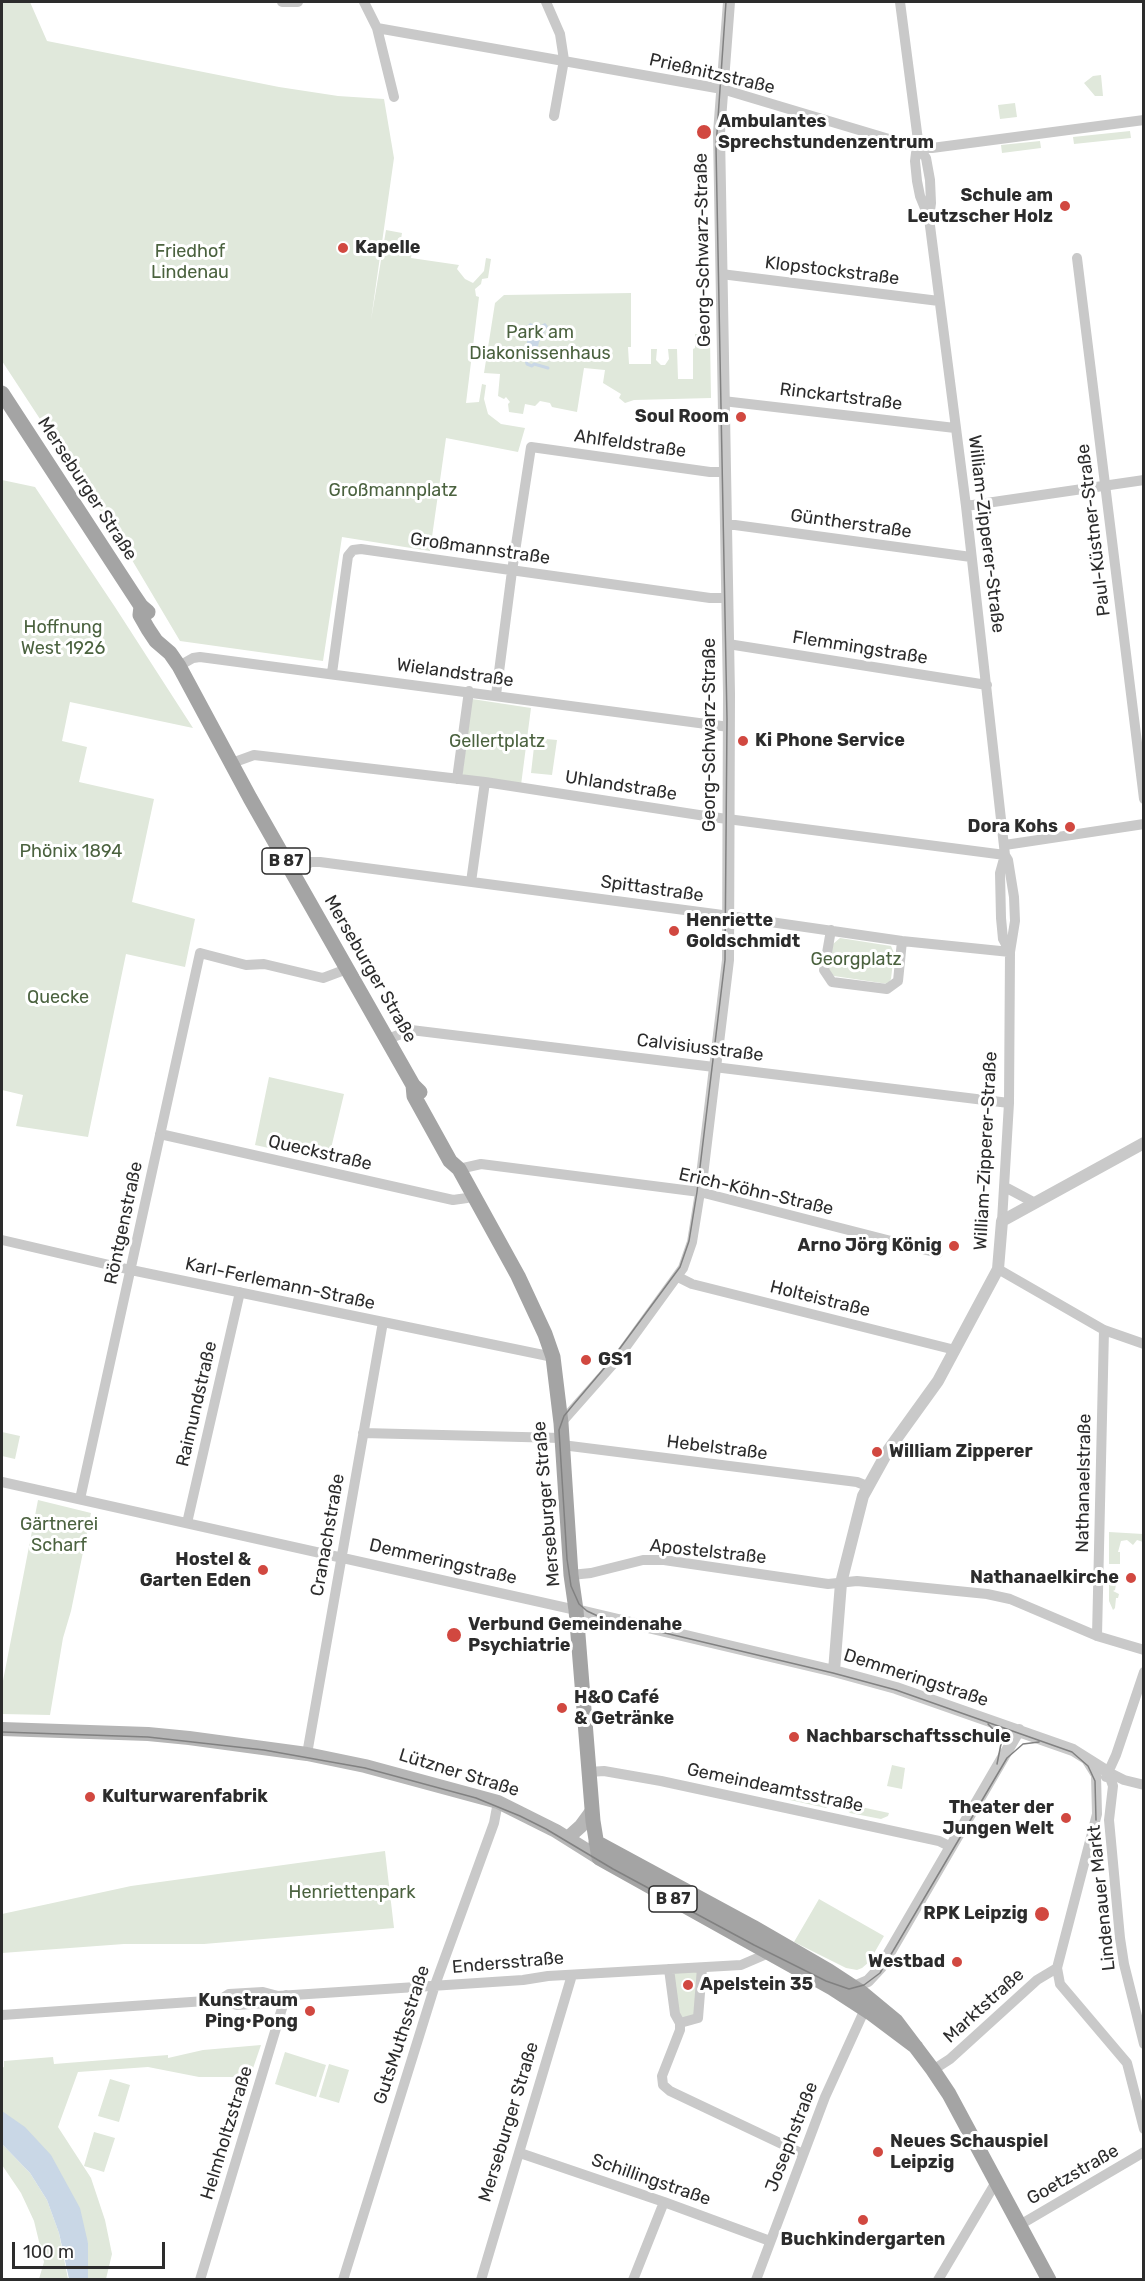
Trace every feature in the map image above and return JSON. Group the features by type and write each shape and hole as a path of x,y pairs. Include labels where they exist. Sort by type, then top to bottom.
{"main road":[{"name":"Merseburger Straße","path":"2,393 141,606 141,615 156,641 170,653 179,666 413,1085 420,1091 448,1137 459,1163 459,1169 525,1288 545,1334 552,1357 561,1435 571,1575 597,1850"},
{"name":"Lützner Straße","path":"2,1729 148,1734 307,1754 416,1778 498,1802 597,1850 754,1945 774,1948 865,2009 916,2047"},
{"path":"556,1831 571,1835 592,1811"},
{"name":"Lützner Straße","path":"571,1835 774,1948 855,1988 897,2021 949,2094 1049,2280"}],"street":[{"path":"282,2 298,2"},
{"path":"364,2 376,28 394,97"},
{"path":"546,2 561,34 564,60 554,116"},
{"name":"Georg-Schwarz-Straße","path":"561,1435 678,1277 692,1242 728,960 727,525 718,133 729,2"},
{"name":"William-Zipperer-Straße","path":"834,1671 841,1583 867,1486 889,1449 932,1391 998,1269 1009,1103 1010,952 1015,921 1014,897 1005,850 966,506 929,218 930,180 926,158 919,148 900,2"},
{"name":"Prießnitzstraße","path":"376,28 722,89 919,148 1143,120"},
{"name":"Paul-Küstner-Straße","path":"1077,258 1143,799"},
{"name":"Klopstockstraße","path":"721,274 939,301"},
{"name":"Rinckartstraße","path":"723,400 955,428"},
{"name":"Ahlfeldstraße","path":"512,571 531,447 724,472"},
{"path":"966,506 1143,480"},
{"name":"Güntherstraße","path":"727,525 971,557"},
{"name":"Großmannstraße","path":"332,674 348,556 353,550 361,549 710,598 727,598"},
{"path":"496,695 512,571"},
{"name":"Flemmingstraße","path":"728,644 987,685"},
{"name":"Wielandstraße","path":"179,666 193,658 200,657 729,727"},
{"path":"457,779 469,691"},
{"name":"Uhlandstraße","path":"232,763 254,755 485,782 728,818 1005,850 1143,824"},
{"path":"471,882 485,782"},
{"name":"Spittastraße","path":"292,872 311,862 320,862 902,941 1010,952"},
{"path":"831,930 824,970 832,982 887,989 898,981 902,941"},
{"name":"Röntgenstraße","path":"80,1498 200,953 246,965 264,964 323,978 347,969"},
{"name":"Calvisiusstraße","path":"388,1040 411,1030 1009,1103"},
{"name":"Queckstraße","path":"160,1134 453,1200 473,1195"},
{"path":"1002,1221 1143,1143"},
{"name":"Erich-Köhn-Straße","path":"459,1169 481,1164 700,1192 938,1253"},
{"path":"1005,1187 1035,1203"},
{"name":"Karl-Ferlemann-Straße","path":"2,1240 131,1270 552,1357"},
{"path":"998,1269 1104,1330 1143,1344"},
{"name":"Holteistraße","path":"678,1277 692,1284 955,1350"},
{"name":"Raimundstraße","path":"187,1523 240,1292"},
{"name":"Cranachstraße","path":"307,1754 383,1322"},
{"name":"Nathanaelstraße","path":"1096,1636 1104,1330"},
{"name":"Hebelstraße","path":"363,1433 561,1435 857,1482 867,1486"},
{"name":"Demmeringstraße","path":"2,1482 576,1610 834,1671 896,1688 1073,1750 1084,1756 1106,1777 1143,1785"},
{"name":"Apostelstraße","path":"571,1575 591,1573 643,1560 664,1560 828,1584 857,1581 987,1594 1010,1599 1096,1636 1143,1650"},
{"path":"1106,1777 1116,1755 1143,1672"},
{"path":"832,1988 855,1988 868,1980 881,1967 1019,1731"},
{"name":"Lindenauer Markt","path":"1057,1968 1096,1820 1098,1794 1096,1775 1084,1756"},
{"name":"Gemeindeamtsstraße","path":"589,1772 604,1771 661,1781 939,1840 951,1847"},
{"name":"Lindenauer Markt","path":"1098,1794 1106,1777 1113,1786 1109,1820 1120,1938 1143,2044"},
{"name":"GutsMuthsstraße","path":"343,2280 435,1985 494,1823 498,1802"},
{"path":"741,1965 754,1945"},
{"name":"Endersstraße","path":"2,2015 220,2000 237,2005 265,2003 282,1996 741,1965 774,1948"},
{"path":"680,2023 698,2018 702,1968"},
{"path":"1057,1968 1060,1984 1127,2062 1143,2129"},
{"name":"Marktstraße","path":"933,2070 950,2059 1037,1980 1057,1968"},
{"path":"669,1969 675,2014 680,2023 680,2030 662,2076 663,2085 670,2091 803,2154"},
{"name":"Merseburger Straße","path":"481,2280 572,1975"},
{"name":"Helmholtzstraße","path":"200,2280 282,1996"},
{"name":"Josephstraße","path":"756,2280 828,2088 865,2009"},
{"name":"Goetzstraße","path":"1018,2226 1143,2152"},
{"name":"Schillingstraße","path":"520,2153 770,2241"},
{"path":"938,2280 996,2182"},
{"path":"633,2280 664,2202"}],"green space":[{"name":"Friedhof Lindenau","path":"2,2 30,2 47,41 279,87 338,96 384,99 394,158 371,320 386,230 402,233 400,245 413,247 411,258 459,265 457,269 465,279 473,283 484,271 486,258 491,259 488,278 482,279 481,284 475,289 476,296 479,297 466,403 479,402 482,384 486,385 484,399 488,414 501,424 525,428 518,452 446,438 430,551 342,537 323,661 180,641 129,555 2,361"},
{"path":"1101,75 1103,96 1095,96 1084,83 1093,76"},
{"path":"1015,103 1017,117 1000,119 998,105"},
{"path":"1130,131 1131,138 1074,144 1073,137"},
{"path":"1040,141 1041,148 1002,153 1001,145"},
{"name":"Park am Diakonissenhaus","path":"631,293 629,364 651,364 651,349 657,349 656,360 661,365 665,365 669,359 668,349 677,349 678,379 693,379 695,334 704,334 710,338 711,398 634,400 625,403 619,398 621,394 603,383 605,370 584,368 577,412 552,407 550,403 540,401 535,406 525,404 523,414 509,412 510,402 506,397 504,399 498,396 500,374 484,373 495,303 504,295"},
{"path":"2,480 35,487 193,728 70,702 62,741 87,747 79,782 154,799 132,902 195,919 185,967 126,954 88,1137 16,1126 23,1095 2,1090"},
{"name":"Gellertplatz","path":"472,699 531,708 521,785 462,777"},
{"path":"535,738 557,740 552,775 531,773"},
{"name":"Georgplatz","path":"840,938 891,946 894,953 891,979 888,984 834,976 828,969 833,944"},
{"path":"269,1077 344,1094 328,1161 255,1145"},
{"path":"2,1432 20,1436 15,1459 2,1456"},
{"name":"Gärtnerei Scharf","path":"38,1500 91,1513 71,1611 63,1638 50,1715 2,1714 2,1686"},
{"path":"1109,1532 1143,1534 1143,1542 1137,1540 1133,1545 1127,1540 1121,1541 1118,1552 1120,1552 1120,1564 1109,1564"},
{"path":"1109,1571 1118,1574 1113,1591 1119,1594 1113,1610 1109,1601"},
{"path":"892,1765 905,1768 902,1789 887,1786"},
{"path":"791,1792 833,1801 833,1804 826,1808 790,1800"},
{"path":"847,1804 889,1813 881,1819 850,1813 847,1810"},
{"name":"Henriettenpark","path":"385,1851 394,1928 204,1944 124,1944 2,1953 2,1914 131,1886"},
{"path":"819,1899 884,1936 869,1962 862,1968 857,1970 846,1968 794,1942"},
{"path":"702,1968 699,2015 680,2023 669,1969"},
{"path":"261,2045 250,2077 199,2077 148,2067 78,2072 58,2127 91,2178 105,2220 112,2254 106,2279 88,2279 88,2243 2,2111 4,2061 53,2057 54,2064 168,2055 168,2058 203,2050"},
{"path":"285,2052 326,2065 316,2097 275,2084"},
{"path":"329,2064 349,2070 339,2103 319,2097"},
{"path":"110,2079 130,2085 119,2122 98,2116"},
{"path":"94,2132 115,2138 104,2172 84,2166"},
{"path":"2,2144 30,2173 47,2200 59,2233 68,2279 39,2279 44,2262 34,2221 21,2193 2,2165"}],"water":[{"path":"530,323 539,326 545,323 548,326 539,342 536,355 525,356 522,349 527,343 527,326"},
{"path":"2,2111 25,2127 51,2155 80,2208 88,2243 88,2279 69,2279 59,2233 47,2200 30,2173 2,2144"}],"waterway":[{"path":"525,356 527,364 548,368"}],"tram line":[{"path":"726,2 716,147 727,719 725,960 697,1192 689,1241 680,1267 612,1359 564,1416 559,1430 567,1559 571,1586 579,1604 587,1611 602,1618 896,1690 1072,1752 1088,1766 1095,1781 1096,1820"},
{"path":"988,1724 999,1735 1001,1744 997,1764"},
{"path":"2,1732 148,1737 264,1750 365,1768 476,1798 546,1829 613,1869 754,1945 826,1981 849,1989 864,1985 880,1973 1007,1758 1023,1744 1039,1742"}],"place":[{"name":"Ambulantes Sprechstundenzentrum","path":"704,132"},
{"name":"Schule am Leutzscher Holz","path":"1065,206"},
{"name":"Kapelle","path":"343,248"},
{"name":"Soul Room","path":"741,417"},
{"name":"Ki Phone Service","path":"743,741"},
{"name":"Dora Kohs","path":"1070,827"},
{"name":"Henriette Goldschmidt","path":"674,931"},
{"name":"Arno Jörg König","path":"954,1246"},
{"name":"GS1","path":"586,1360"},
{"name":"William Zipperer","path":"877,1452"},
{"name":"Hostel & Garten Eden","path":"263,1570"},
{"name":"Nathanaelkirche","path":"1131,1578"},
{"name":"Verbund Gemeindenahe Psychiatrie","path":"454,1635"},
{"name":"H&O Café & Getränke","path":"562,1708"},
{"name":"Nachbarschaftsschule","path":"794,1737"},
{"name":"Kulturwarenfabrik","path":"90,1797"},
{"name":"Theater der Jungen Welt","path":"1066,1818"},
{"name":"RPK Leipzig","path":"1042,1914"},
{"name":"Westbad","path":"957,1962"},
{"name":"Apelstein 35","path":"688,1985"},
{"name":"Kunstraum Ping•Pong","path":"310,2011"},
{"name":"Neues Schauspiel Leipzig","path":"878,2152"},
{"name":"Buchkindergarten","path":"863,2220"}],"park label":[{"name":"Großmannplatz","path":"393,491"},
{"name":"Hoffnung West 1926","path":"63,638"},
{"name":"Phönix 1894","path":"71,852"},
{"name":"Quecke","path":"58,998"}]}
